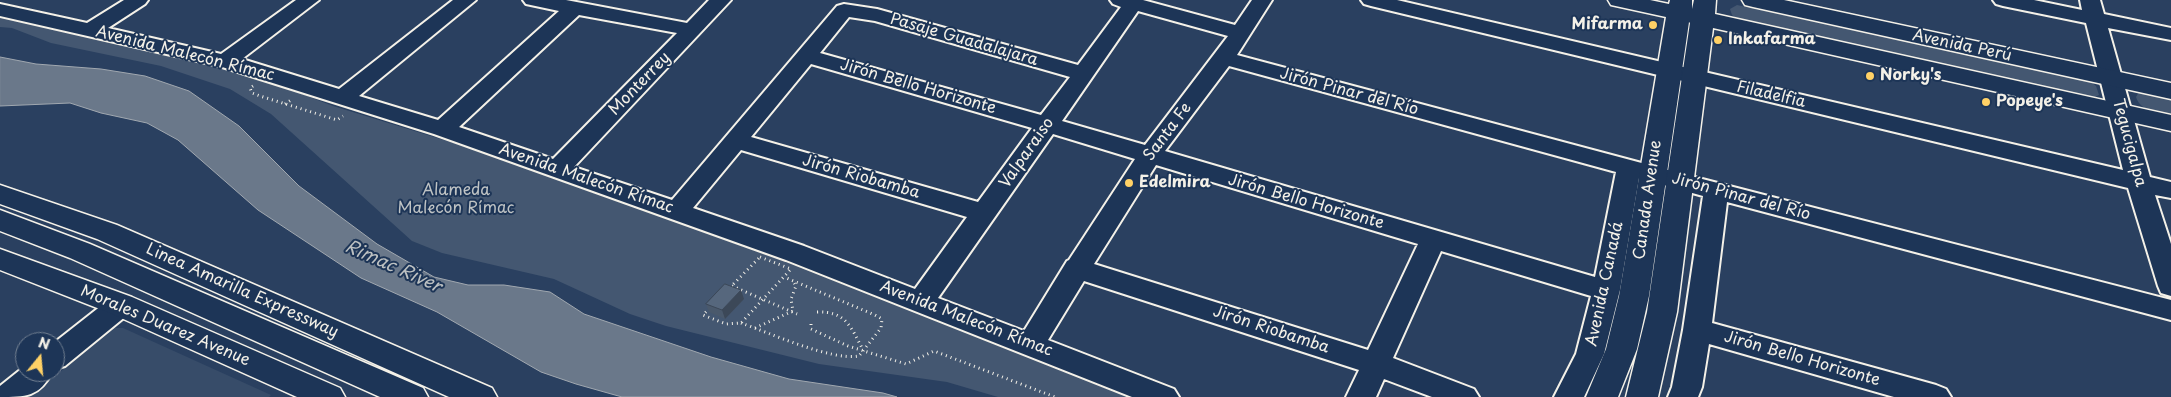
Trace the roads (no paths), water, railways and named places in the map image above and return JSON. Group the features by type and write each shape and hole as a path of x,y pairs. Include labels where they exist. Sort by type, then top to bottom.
{"main road":[{"name":"Avenida Perú","path":"1619,0 1692,8 2171,123"},
{"name":"Avenida Perú","path":"1753,0 2171,91"},
{"name":"Canada Avenue","path":"1642,397 1662,312 1679,181 1681,74 1692,8"},
{"name":"Canada Avenue","path":"1602,397 1610,382 1634,299 1641,170 1681,74"},
{"name":"Linea Amarilla Expressway","path":"0,194 107,232 481,397"},
{"name":"Linea Amarilla Expressway","path":"0,220 80,251 412,397"},
{"name":"Morales Duarez Avenue","path":"0,259 121,305 329,397"}],"street":[{"path":"91,30 138,0"},
{"path":"217,59 292,0"},
{"path":"217,59 309,0"},
{"path":"342,98 466,0"},
{"path":"533,0 692,30"},
{"name":"Monterrey","path":"558,169 721,0"},
{"name":"Santa Fe","path":"1031,343 1076,268 1149,156 1224,58 1262,0"},
{"name":"Filadelfia","path":"1371,0 2171,190"},
{"path":"2002,0 2092,9 2171,34"},
{"path":"1127,2 1240,33"},
{"name":"Valparaiso","path":"920,302 1084,74 1127,2"},
{"path":"442,130 574,8"},
{"name":"Pasaje Guadalajara","path":"805,55 844,10 883,8 1084,74"},
{"name":"Tegucigalpa","path":"2092,9 2139,183 2171,286"},
{"name":"Avenida Malecón Rímac","path":"0,10 217,59 442,130 795,253 1031,343 1163,396"},
{"path":"677,211 805,55"},
{"name":"Jirón Bello Horizonte","path":"805,55 1048,123 1149,156 1606,290"},
{"name":"Jirón Pinar del Río","path":"1224,58 1716,191 2171,310"},
{"name":"Jirón Riobamba","path":"736,141 985,213"},
{"name":"Avenida Canadá","path":"1569,397 1590,354 1606,290 1641,170"},
{"path":"1683,397 1687,387 1697,330 1716,191"},
{"path":"1361,397 1433,240"},
{"name":"Jirón Riobamba","path":"1076,268 1377,364 1464,397"},
{"path":"65,350 121,305"},
{"name":"Jirón Bello Horizonte","path":"1697,330 1936,397"},
{"path":"7,397 26,382"}],"water":[{"name":"Rimac River","path":"0,57 36,64 101,69 145,76 189,91 239,126 299,186 377,244 434,277 468,285 504,285 550,292 584,314 711,357 789,379 883,393 897,397 622,397 541,372 437,312 361,278 258,210 178,140 147,123 101,113 70,103 0,106"}],"place":[{"name":"Mifarma","path":"1653,25"},
{"name":"Inkafarma","path":"1718,40"},
{"name":"Norky's","path":"1870,76"},
{"name":"Popeye's","path":"1986,102"},
{"name":"Edelmira","path":"1129,183"}],"park label":[{"name":"Alameda Malecón Rímac","path":"456,200"}]}
